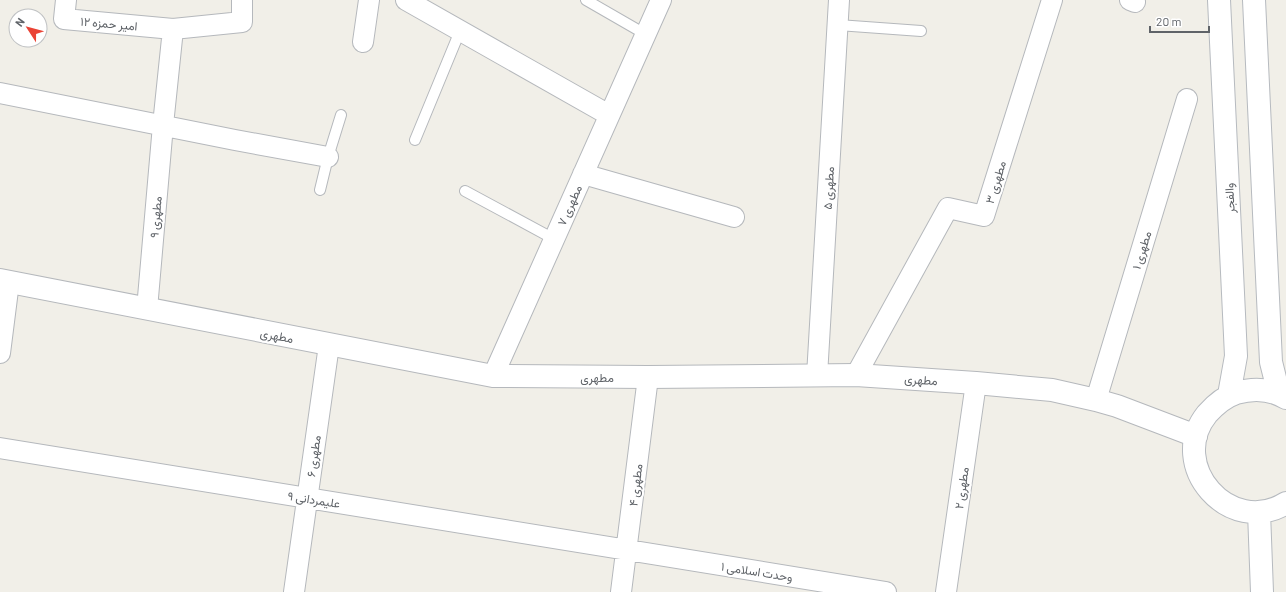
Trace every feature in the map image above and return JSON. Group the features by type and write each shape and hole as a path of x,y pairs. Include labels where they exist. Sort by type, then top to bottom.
{"street":[{"name":"امیر حمزه ۱۲","path":"66,0 64,19 173,29"},
{"path":"173,29 242,22 242,0"},
{"path":"363,42 369,0"},
{"path":"406,0 609,115"},
{"name":"مطهری ۷","path":"493,376 661,0"},
{"name":"مطهری ۵","path":"817,376 839,0"},
{"name":"مطهری ۳","path":"856,375 948,208 984,216 1052,0"},
{"path":"1220,0 1233,3 1245,0"},
{"name":"والفجر","path":"1220,0 1236,356 1229,395"},
{"path":"1254,0 1271,362 1283,396"},
{"name":"مطهری ۹","path":"148,310 162,125 173,29"},
{"path":"1222,66 1240,62 1257,67"},
{"path":"0,93 235,140 328,156"},
{"name":"مطهری ۱","path":"1096,400 1187,100"},
{"path":"583,174 734,217"},
{"path":"0,352 5,281"},
{"name":"مطهری","path":"5,281 493,376 648,377 856,375 976,383 1052,390 1096,400 1117,406 1196,436"},
{"name":"مطهری ۶","path":"294,592 329,345"},
{"name":"مطهری ۴","path":"621,592 648,377"},
{"name":"مطهری ۲","path":"946,592 976,383"},
{"path":"1283,396 1263,390 1245,390 1229,395 1214,406 1203,419 1196,436 1194,452 1197,469 1203,484 1214,496 1227,506 1243,511 1259,512 1279,508 1286,503"},
{"name":"علیمردانی ۹","path":"0,448 627,550"},
{"path":"1259,512 1262,592"},
{"name":"وحدت اسلامی ۱","path":"627,550 886,592"}],"lane":[{"path":"586,0 645,34"},
{"path":"838,25 921,31"},
{"path":"415,140 460,30"},
{"path":"320,190 328,156 341,115"},
{"path":"465,191 554,239"}]}
